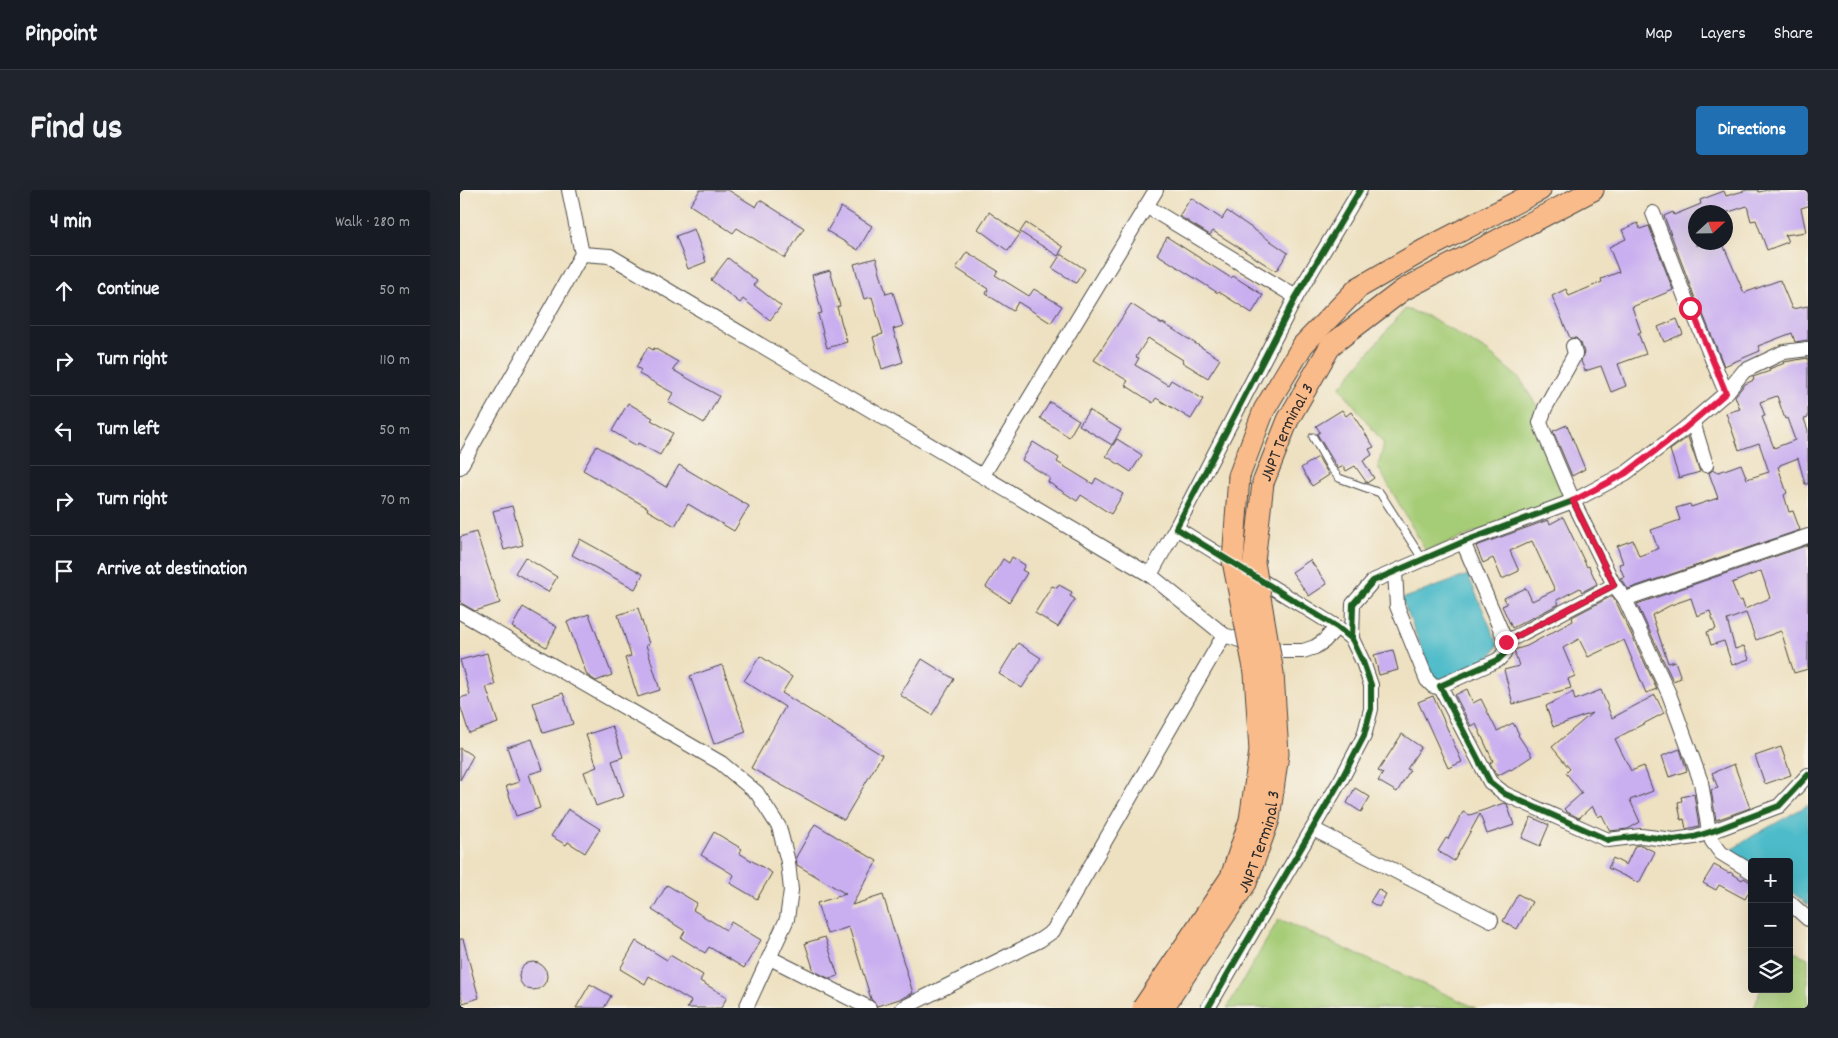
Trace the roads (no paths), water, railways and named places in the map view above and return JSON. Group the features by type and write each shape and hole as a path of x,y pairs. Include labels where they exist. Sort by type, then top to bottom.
{"main road":[{"name":"JNPT Terminal 3","path":"1143,1008 1231,877 1250,820 1260,750 1255,673 1233,562 1239,476 1264,410 1303,345 1358,288 1424,250 1540,190"},
{"name":"JNPT Terminal 3","path":"1163,1008 1246,883 1269,819 1278,754 1273,673 1254,562 1263,483 1288,420 1331,346 1403,290 1593,190"}],"street":[{"path":"460,467 582,254 569,190"},
{"path":"983,475 1156,190"},
{"path":"1150,575 1296,297 1360,190"},
{"path":"1146,206 1296,297"},
{"path":"1653,213 1688,305 1692,310 1726,393"},
{"path":"582,254 610,256 983,475 1150,575 1224,635 1281,651 1303,651 1315,647 1324,641 1337,627"},
{"path":"1573,346 1575,354 1540,423 1573,501 1614,585 1625,599 1669,694 1701,782 1709,832 1715,847 1721,853 1748,870"},
{"path":"1352,639 1353,604 1373,581 1463,542 1573,501 1626,473 1693,422 1726,393 1744,371 1784,352 1808,349"},
{"path":"1693,422 1706,465"},
{"path":"1176,528 1337,627 1352,639 1363,662 1370,685 1371,709 1364,736 1313,830 1208,1008"},
{"path":"1625,599 1808,536"},
{"path":"1463,542 1506,642 1504,654 1498,660 1440,686 1490,782 1505,796 1608,840 1641,836 1674,840 1694,837 1779,806 1808,775"},
{"path":"1395,572 1397,606 1410,639 1427,680 1433,686 1442,688"},
{"path":"1506,642 1614,585"},
{"path":"460,612 720,763 757,794 780,827 788,862 791,890 787,919 746,1008"},
{"path":"903,1008 1040,940 1053,931 1224,635"},
{"path":"1313,830 1491,920"},
{"path":"1790,903 1808,919"},
{"path":"770,958 869,1008"}],"lane":[{"path":"1313,437 1330,467 1339,478 1380,492 1423,560"}],"water":[{"path":"1468,575 1498,645 1489,659 1435,682 1402,599"},
{"path":"1808,805 1808,905 1793,893 1793,858 1748,858 1748,861 1731,850"}]}
